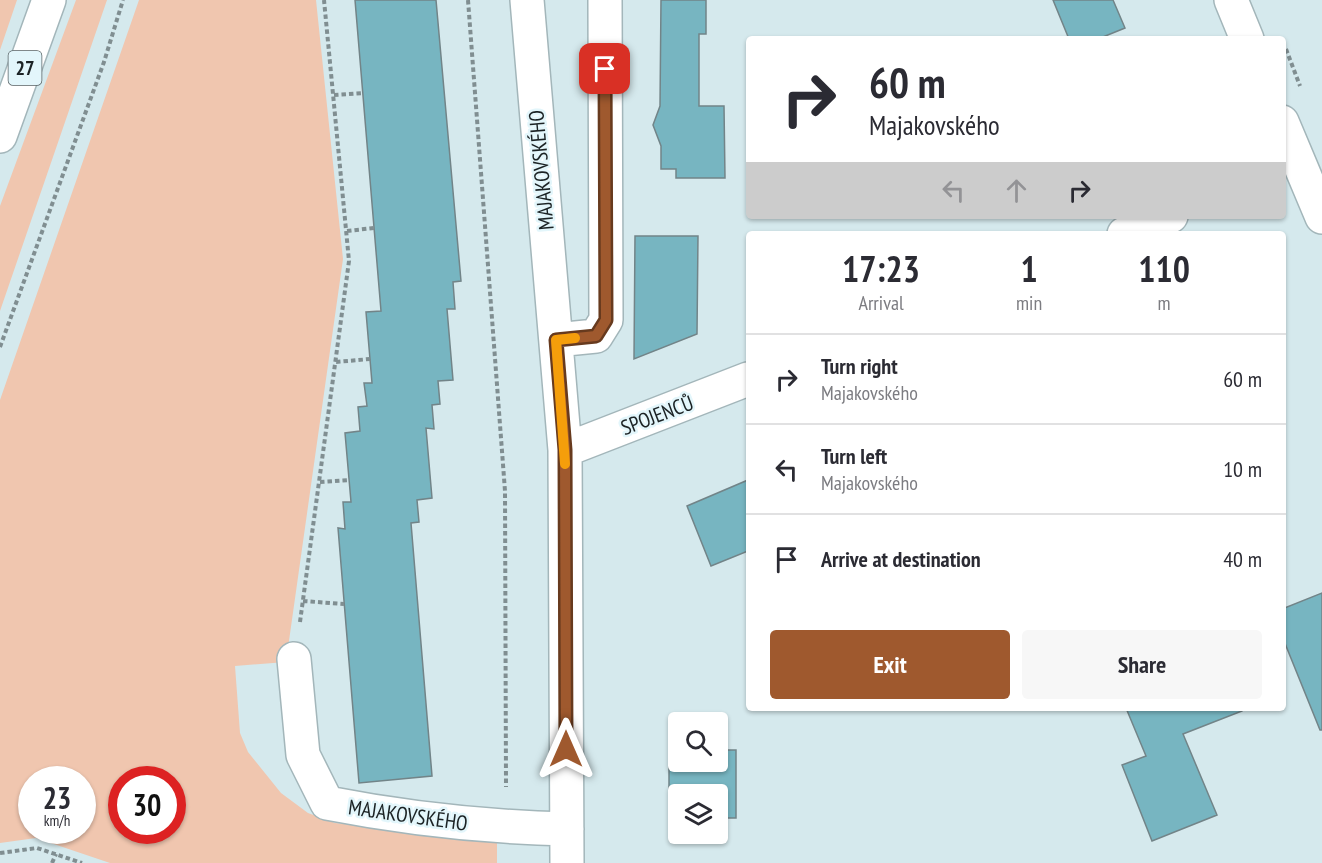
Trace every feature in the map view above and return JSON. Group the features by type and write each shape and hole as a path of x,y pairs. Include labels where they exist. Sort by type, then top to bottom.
{"street":[{"name":"27","path":"0,136 49,0"},
{"name":"MAJAKOVSKÉHO","path":"527,0 565,450 567,863"},
{"path":"556,340 596,336 606,320 605,0"},
{"path":"1231,0 1246,36"},
{"path":"1286,131 1322,218"},
{"path":"1132,231 1163,219"},
{"name":"SPOJENCŮ","path":"565,450 746,380"},
{"name":"MAJAKOVSKÉHO","path":"294,659 303,755 327,803 407,818 506,827 567,829"}],"path":[{"path":"0,347 104,62 123,0"},
{"path":"299,625 349,261 324,0"},
{"path":"468,0 505,491 506,827"},
{"path":"1286,49 1301,88"},
{"path":"333,95 363,93"},
{"path":"347,231 374,228"},
{"path":"336,362 370,359"},
{"path":"320,482 349,480"},
{"path":"303,601 344,604"},
{"path":"0,853 37,848 82,863"},
{"path":"52,863 56,854"}],"shaded area":[{"path":"0,0 17,0 0,50"},
{"path":"76,0 107,0 0,311 0,206"},
{"path":"139,0 316,0 343,259 286,662 235,666 240,733 248,752 281,793 308,813 335,823 497,840 497,863 110,863 54,844 96,844 96,766 18,766 18,840 0,843 0,400"}],"building":[{"path":"355,0 436,0 461,281 453,282 455,309 447,309 453,380 438,381 440,404 432,405 434,429 426,428 432,498 417,500 419,522 411,523 432,776 359,783 338,528 345,529 343,502 351,502 345,433 360,431 358,407 367,406 364,383 372,383 366,312 381,311"},
{"path":"661,0 706,0 706,34 699,34 699,106 724,106 725,178 676,178 676,169 661,169 661,146 653,125 660,106"},
{"path":"1053,0 1113,0 1125,28 1105,36 1068,36"},
{"path":"635,236 698,236 697,334 634,359"},
{"path":"746,481 746,552 711,566 687,506"},
{"path":"1322,593 1322,730 1320,730 1286,646 1286,607"},
{"path":"1127,711 1242,711 1183,734 1217,815 1152,841 1122,765 1146,756"},
{"path":"728,750 736,750 736,818 728,818 728,784 669,784 669,772 728,772"}],"slow traffic":[{"path":"565,464 556,340 575,338"}],"route":[{"path":"566,749 565,450 556,340 596,336 606,320 605,69"}]}
